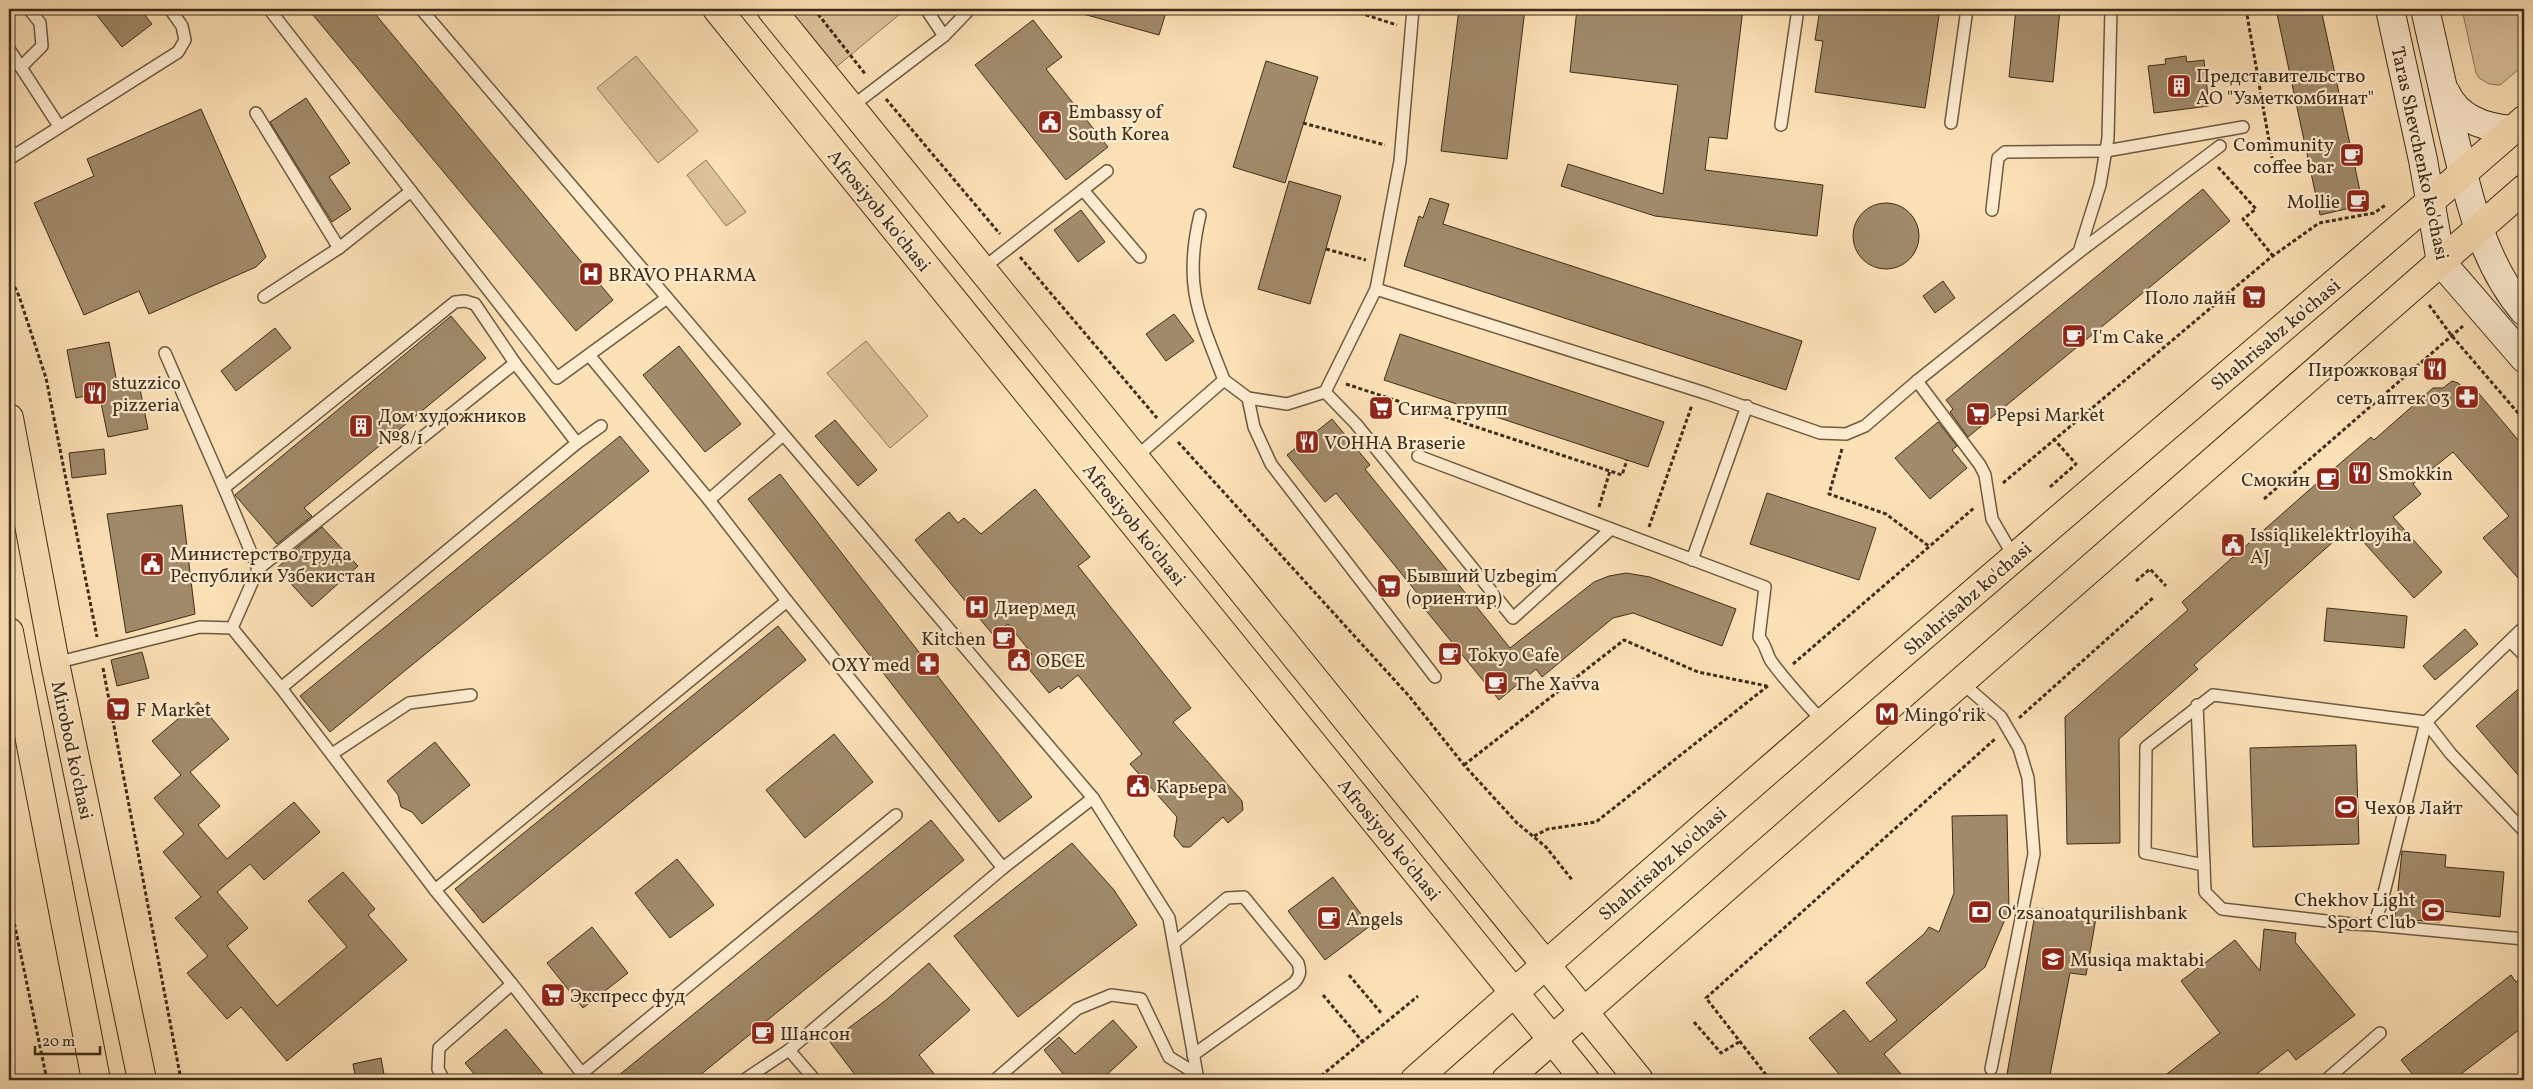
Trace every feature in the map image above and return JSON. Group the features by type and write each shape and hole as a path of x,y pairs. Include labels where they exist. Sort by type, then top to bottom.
{"main road":[{"name":"Afrosiyob ko'chasi","path":"717,9 1585,1080"},
{"path":"771,9 1639,1080"},
{"name":"Taras Shevchenko ko'chasi","path":"2390,9 2422,160 2441,262 2524,358"},
{"name":"Taras Shevchenko ko'chasi","path":"2425,9 2463,174 2479,229 2506,290 2524,311"},
{"name":"Taras Shevchenko ko'chasi","path":"2443,87 2454,105 2472,120 2492,127 2518,125"},
{"name":"Shahrisabz ko'chasi","path":"1415,1080 1823,722 2429,204 2518,125"},
{"path":"1506,1080 2524,189"},
{"name":"Mirobod ko'chasi","path":"9,418 55,663 142,1080"},
{"name":"Mirobod ko'chasi","path":"9,632 96,1080"}],"lane":[{"path":"20,67 42,46 40,23 29,9"},
{"path":"9,159 178,52 185,40 182,26 170,9"},
{"path":"269,9 557,378 666,298"},
{"path":"421,9 1093,798 1169,918 1197,1076"},
{"path":"926,9 944,36"},
{"path":"851,107 944,36 970,9"},
{"path":"1200,215 1192,246 1191,279 1198,314 1224,380 1248,398 1287,404 1325,392 1376,289 1400,149 1413,9"},
{"path":"1782,125 1798,9"},
{"path":"1951,124 1968,9"},
{"path":"2079,252 2100,186 2106,151 2111,9"},
{"path":"9,49 59,126"},
{"path":"256,113 339,248"},
{"path":"1992,210 1998,158 2005,152 2106,151 2243,127"},
{"path":"1376,289 1747,406 1820,433 1846,434 1865,426 2079,252 2220,146"},
{"path":"982,269 1107,171"},
{"path":"1083,190 1140,257"},
{"path":"264,296 339,248 411,191"},
{"path":"224,488 455,302 465,300 475,304 515,363 577,443"},
{"path":"165,354 258,569"},
{"path":"588,355 709,500 1003,868"},
{"path":"232,628 258,569 515,363"},
{"path":"1135,458 1224,380"},
{"path":"1918,381 1980,465 1985,475 1987,497 1997,530 2014,557"},
{"path":"1325,392 1356,424 1513,618 1611,529"},
{"path":"1248,398 1254,428 1271,464 1434,677"},
{"path":"1692,560 1747,406"},
{"path":"281,688 577,443 601,426"},
{"path":"709,500 783,435"},
{"path":"1418,456 1765,587 1759,637 1766,646 1769,658 1781,675 1823,722"},
{"path":"435,890 788,601"},
{"path":"55,663 200,627 232,628 281,688 435,890 512,984 584,1077 896,815"},
{"path":"2374,924 2382,901 2426,722 2524,627"},
{"path":"2510,641 2524,655"},
{"path":"1961,682 2001,717 2019,748 2028,778 2034,854 1991,1069"},
{"path":"332,754 409,702 471,694"},
{"path":"2204,865 2145,853 2146,747 2197,705 2213,695 2426,722 2451,754 2524,830"},
{"path":"2197,705 2205,892 2222,909 2352,924 2374,924 2524,939"},
{"path":"744,1080 789,1050 1003,868 1093,798"},
{"path":"1174,943 1227,898 1244,897 1298,963 1300,971 1299,977 1294,983 1193,1055"},
{"path":"444,1080 438,1069 439,1048 512,984"},
{"path":"995,1080 1077,1009 1111,995 1141,998 1169,1057 1197,1076"},
{"path":"2326,1080 2380,1033"},
{"path":"789,1050 815,1080"}],"path":[{"path":"814,9 838,38"},
{"path":"1347,9 1410,29"},
{"path":"2246,9 2272,158"},
{"path":"1304,123 1400,149"},
{"path":"2207,155 2256,209 2243,218 2273,256"},
{"path":"1534,836 1548,829 1596,822 1768,686 2053,438 2273,256 2319,223 2374,213 2393,199"},
{"path":"1326,249 1379,263"},
{"path":"9,275 20,296 46,378 180,1080"},
{"path":"2414,286 2452,336 2524,420"},
{"path":"2264,499 2452,336"},
{"path":"1331,378 1622,475 1627,460"},
{"path":"1644,541 1697,390"},
{"path":"1167,430 1409,696 1464,764 1517,823 1546,847 1573,881"},
{"path":"1846,434 1829,494 1886,514 1930,547"},
{"path":"2050,487 2076,464 2053,438"},
{"path":"1594,522 1610,471"},
{"path":"2136,581 2150,569 2166,586"},
{"path":"2014,722 2154,597"},
{"path":"1464,764 1624,640 1698,672 1768,686"},
{"path":"1770,1080 1706,998 2000,735"},
{"path":"9,898 47,1080"},
{"path":"1349,975 1382,1014"},
{"path":"1324,995 1362,1041"},
{"path":"1316,1080 1418,996"},
{"path":"1694,1022 1721,1053 1739,1042"}],"shaded area":[{"path":"787,9 906,9 835,68"},
{"path":"2462,9 2524,9 2524,65 2500,85 2489,84 2479,78 2476,73"},
{"path":"636,56 698,131 658,163 597,88"},
{"path":"706,160 746,212 726,226 687,175"},
{"path":"866,341 928,416 890,448 827,373"}],"building":[{"path":"92,9 140,9 152,24 122,47"},
{"path":"308,9 371,9 613,300 576,331"},
{"path":"1084,9 1167,9 1159,35 1083,14"},
{"path":"1459,9 1525,9 1507,159 1441,151"},
{"path":"1577,9 1743,9 1727,139 1709,137 1705,170 1823,185 1817,236 1655,216 1561,186 1568,164 1663,194 1678,85 1570,72"},
{"path":"1820,9 1940,9 1925,108 1815,92 1823,41 1815,40"},
{"path":"2016,9 2060,9 2053,82 2009,77"},
{"path":"2276,9 2321,9 2363,205 2320,215"},
{"path":"1033,20 1062,57 1046,69 1108,147 1066,180 975,65"},
{"name":"Представительство АО \"Узметкомбинат\"","path":"2186,56 2187,62 2204,60 2209,106 2154,113 2148,66 2166,64 2165,59"},
{"path":"1266,61 1318,77 1285,183 1233,167"},
{"path":"306,98 350,163 329,177 351,209 332,222 270,122"},
{"path":"201,109 266,257 256,267 149,314 139,291 84,315 34,203 94,176 87,159"},
{"path":"1289,181 1341,196 1310,304 1258,289"},
{"path":"2203,189 2230,221 1968,437 1950,412 1953,409 1946,400"},
{"path":"1430,198 1449,204 1443,224 1802,341 1786,390 1404,266 1419,216 1423,218"},
{"path":"1886,203 1899,205 1914,218 1917,223 1919,236 1917,249 1904,264 1899,267 1886,269 1873,267 1858,254 1855,249 1853,236 1855,223 1868,208 1873,205"},
{"path":"1081,210 1105,242 1078,262 1054,230"},
{"path":"1943,281 1955,298 1935,313 1923,296"},
{"path":"1174,314 1194,341 1166,361 1146,334"},
{"name":"Дом художников №8/1","path":"451,316 486,358 304,508 312,516 277,544 235,495"},
{"path":"275,328 291,348 236,391 221,371"},
{"path":"1400,334 1664,422 1648,467 1384,380"},
{"path":"109,342 118,388 139,384 148,429 108,437 99,393 76,398 67,350"},
{"path":"679,346 741,424 705,452 643,375"},
{"path":"2452,381 2458,383 2466,390 2476,390 2524,447 2524,585 2483,538 2509,516 2453,452 2413,484 2421,494 2393,517 2442,572 2414,598 2350,527 2194,665 2198,669 2119,739 2120,843 2067,844 2065,717 2188,610 2182,602 2316,484 2371,437 2374,440 2433,388 2443,388"},
{"path":"1332,419 1370,465 1365,469 1510,648 1594,582 1609,576 1626,573 1650,577 1736,609 1722,646 1633,613 1613,618 1542,677 1536,669 1499,700 1419,602 1422,599 1336,493 1325,502 1287,455"},
{"path":"835,420 877,470 858,486 815,436"},
{"path":"1938,422 1957,446 1952,450 1967,468 1930,499 1895,458"},
{"path":"620,436 649,471 330,732 300,696"},
{"path":"104,449 106,474 72,478 69,453"},
{"path":"780,474 1032,797 999,822 748,499"},
{"path":"1035,489 1090,557 1078,566 1191,708 1173,722 1242,801 1243,810 1228,823 1223,817 1190,847 1183,847 1174,836 1177,817 1130,764 1142,754 1078,675 1061,689 1059,686 1049,693 1023,662 1032,654 1008,624 994,636 915,540 949,512 958,523 964,518 981,534"},
{"path":"1767,493 1876,528 1859,580 1750,544"},
{"name":"Министерство труда Республики Узбекистан","path":"182,505 195,614 126,633 107,514"},
{"path":"322,527 358,566 312,607 277,568 288,558 287,556"},
{"path":"2327,608 2407,616 2404,648 2324,641"},
{"path":"778,626 806,660 483,923 455,889"},
{"path":"2465,629 2478,644 2435,680 2423,666"},
{"path":"142,652 149,678 117,686 111,660"},
{"path":"2524,684 2524,782 2476,726"},
{"path":"198,702 229,739 190,772 220,806 198,825 227,859 294,802 320,832 264,880 250,864 217,892 248,928 227,946 277,1006 347,947 308,901 343,872 375,909 368,915 407,960 287,1061 241,1007 227,1019 187,973 208,956 175,918 201,897 163,852 184,834 154,798 181,775 152,741"},
{"path":"834,734 873,782 805,838 766,790"},
{"path":"435,742 470,785 422,824 412,812 401,807 398,795 387,781"},
{"path":"2356,745 2359,844 2253,847 2250,748"},
{"path":"2007,815 2009,910 1985,967 1884,1054 1906,1080 1844,1080 1809,1038 1844,1010 1870,1042 1897,1020 1866,983 1924,934 1929,927 1939,932 1954,893 1952,816"},
{"path":"931,820 964,860 694,1080 613,1080"},
{"path":"1072,843 1114,890 1137,925 1018,1017 954,936"},
{"path":"2402,851 2446,855 2445,867 2504,872 2500,917 2441,911 2440,922 2395,919"},
{"path":"677,859 714,905 670,938 635,893"},
{"name":"Angels","path":"1333,877 1370,926 1325,960 1288,911"},
{"path":"2036,908 2096,918 2086,975 2070,973 2049,1080 2006,1080"},
{"path":"592,927 628,973 583,1008 547,963"},
{"path":"2264,929 2296,933 2295,942 2355,1015 2296,1060 2288,1050 2249,1080 2159,1080 2220,1033 2181,981 2235,940 2260,971"},
{"path":"929,963 970,1010 919,1055 939,1080 859,1080 830,1042 886,1000"},
{"path":"2511,975 2516,982 2524,975 2524,1026 2453,1080 2417,1080 2401,1060"},
{"path":"1113,1020 1137,1047 1101,1080 1068,1080 1044,1050 1059,1037 1075,1054"},
{"path":"506,1029 548,1080 479,1080 465,1063"},
{"path":"381,1058 385,1080 356,1080 353,1064"}],"place":[{"name":"Представительство АО \"Узметкомбинат\"","path":"2179,86"},
{"name":"Embassy of South Korea","path":"1050,122"},
{"name":"Community coffee bar","path":"2352,155"},
{"name":"Mollie","path":"2358,201"},
{"name":"BRAVO PHARMA","path":"591,274"},
{"name":"Поло лайн","path":"2254,297"},
{"name":"I'm Cake","path":"2074,336"},
{"name":"Пирожковая","path":"2435,369"},
{"name":"stuzzico pizzeria","path":"95,393"},
{"name":"сеть аптек 03","path":"2467,397"},
{"name":"Сигма групп","path":"1381,408"},
{"name":"Pepsi Market","path":"1978,414"},
{"name":"Дом художников №8/1","path":"361,426"},
{"name":"VOHHA Braserie","path":"1307,442"},
{"name":"Smokkin","path":"2360,473"},
{"name":"Смокин","path":"2328,479"},
{"name":"Issiqlikelektrloyiha AJ","path":"2233,545"},
{"name":"Министерство труда Республики Узбекистан","path":"152,564"},
{"name":"Бывший Uzbegim (ориентир)","path":"1389,586"},
{"name":"Диер мед","path":"977,607"},
{"name":"Kitchen","path":"1004,638"},
{"name":"Tokyo Cafe","path":"1450,654"},
{"name":"ОБСЕ","path":"1019,660"},
{"name":"OXY med","path":"928,664"},
{"name":"The Xavva","path":"1496,683"},
{"name":"F Market","path":"118,709"},
{"name":"Mingoʻrik","path":"1887,714"},
{"name":"Карьера","path":"1138,786"},
{"name":"Чехов Лайт","path":"2346,807"},
{"name":"Chekhov Light Sport Club","path":"2433,910"},
{"name":"Oʻzsanoatqurilishbank","path":"1980,912"},
{"name":"Angels","path":"1329,918"},
{"name":"Musiqa maktabi","path":"2053,959"},
{"name":"Экспресс фуд","path":"553,995"},
{"name":"Шансон","path":"763,1033"}]}
